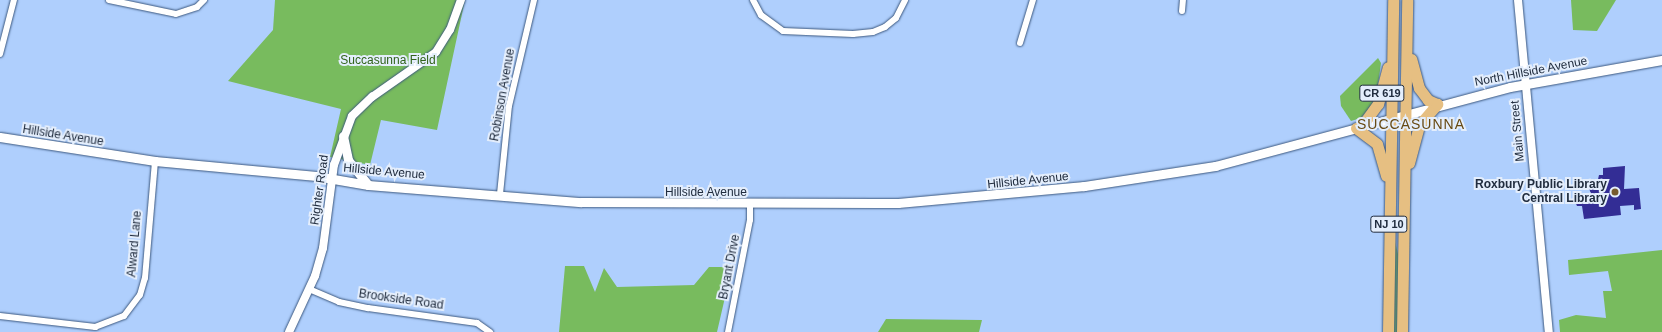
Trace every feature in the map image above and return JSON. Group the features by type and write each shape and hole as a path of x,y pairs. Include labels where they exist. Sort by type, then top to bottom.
{"highway":[{"name":"NJ 10","path":"1388,332 1393,0"},
{"name":"NJ 10","path":"1402,332 1408,0"},
{"path":"1404,187 1419,125 1437,104 1428,100 1418,88 1407,43"},
{"name":"CR 619","path":"1358,127 1378,104 1393,53"},
{"path":"1358,127 1374,140 1379,147 1390,200"}],"main road":[{"name":"North Hillside Avenue","path":"1406,113 1437,104 1526,85 1662,60"},
{"name":"Hillside Avenue","path":"0,137 155,161 368,185 616,204 750,205 952,200 1084,186 1231,163 1406,113"},
{"path":"343,136 348,160 368,185"}],"street":[{"path":"0,54 14,0"},
{"path":"109,0 176,14 197,6 204,0"},
{"name":"Righter Road","path":"289,332 309,289 323,248 332,180 343,136 352,116 363,104 436,52 450,30 461,0"},
{"name":"Robinson Avenue","path":"500,194 509,106 534,0"},
{"path":"753,0 761,15 783,31 853,34 874,32 885,27 896,18 905,0"},
{"path":"1020,43 1032,0"},
{"path":"1182,11 1183,0"},
{"name":"Main Street","path":"1518,0 1549,332"},
{"name":"Alward Lane","path":"0,316 95,327 124,316 140,295 145,278 155,161"},
{"name":"Bryant Drive","path":"728,332 750,220 750,205"},
{"name":"Brookside Road","path":"309,289 339,302 368,308 476,323 490,332"}],"green space":[{"name":"Succasunna Field","path":"275,0 465,0 437,130 381,120 370,165 330,157 341,109 228,81 273,30"},
{"path":"1571,0 1616,0 1597,31 1573,30"},
{"path":"1378,58 1381,63 1376,100 1361,118 1351,121 1341,106 1340,96"},
{"path":"1394,237 1398,254 1398,332 1392,332"},
{"path":"1662,250 1662,332 1560,332 1559,320 1576,315 1606,318 1603,291 1612,291 1608,271 1569,275 1568,260"},
{"path":"565,266 584,266 595,292 604,268 617,287 694,285 709,267 732,267 717,332 559,332"},
{"path":"886,319 982,320 979,332 878,332"}],"building":[{"name":"Roxbury Public Library Central Library","path":"1625,166 1624,189 1639,188 1641,209 1634,210 1634,205 1620,206 1621,215 1584,219 1582,206 1577,206 1574,199 1591,194 1589,188 1596,188 1599,175 1603,175 1603,168"}],"place":[{"name":"Roxbury Public Library Central Library","path":"1615,192"}],"district":[{"name":"SUCCASUNNA","path":"1411,124"}]}
